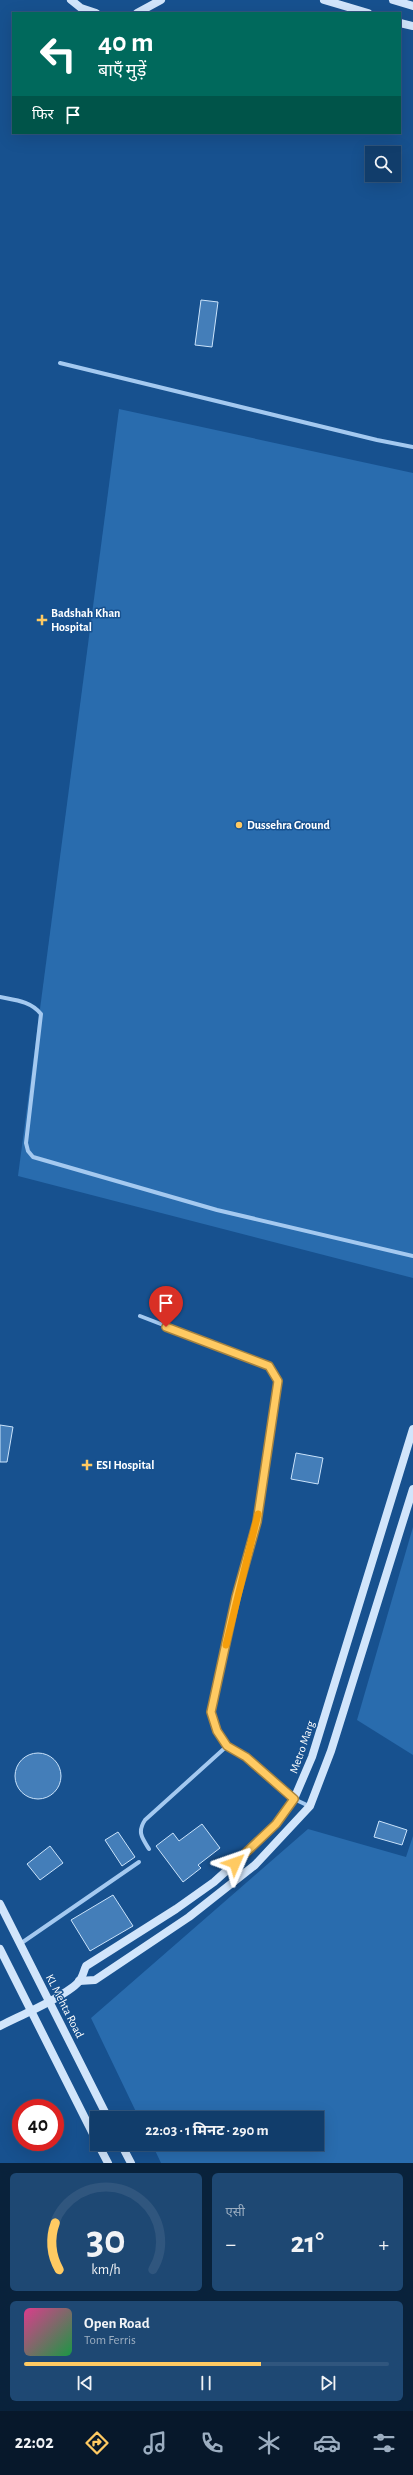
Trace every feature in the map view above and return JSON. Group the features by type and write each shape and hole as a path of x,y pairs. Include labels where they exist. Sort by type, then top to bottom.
{"street":[{"path":"71,0 81,8 93,12"},
{"path":"139,12 160,0"},
{"path":"324,0 365,12"},
{"path":"393,0 413,6"},
{"path":"401,23 413,26"},
{"path":"60,362 376,440 413,447"},
{"path":"0,997 27,1003 36,1007 41,1014 26,1143 28,1151 33,1157 217,1210 413,1256"},
{"path":"140,1316 262,1363 273,1370 278,1381 257,1522 236,1597 211,1705 212,1721 227,1746 246,1757 294,1799 310,1806"},
{"name":"Metro Marg","path":"0,2026 49,2002 79,1981 86,1966 176,1909 214,1882 276,1824 294,1799 312,1757 413,1429"},
{"name":"Metro Marg","path":"79,1981 95,1980 189,1917 255,1865 310,1806 331,1751 413,1489"},
{"path":"149,1849 140,1835 140,1827 145,1820 227,1746"},
{"path":"20,1944 139,1862"},
{"name":"KL Mehta Road","path":"0,1904 104,2111"},
{"path":"0,1949 90,2127"},
{"path":"102,2151 108,2163"},
{"path":"125,2151 131,2163"}],"shaded area":[{"name":"Dussehra Ground","path":"119,409 413,473 413,1278 18,1176"},
{"path":"413,1527 413,1755 357,1720"},
{"path":"308,1829 406,1857 413,1836 413,2163 161,2163 155,2151 324,2151 324,2111 136,2111 91,2018"}],"building":[{"path":"201,300 218,302 212,347 195,345"},
{"path":"0,1425 13,1427 7,1462 0,1462"},
{"path":"296,1453 323,1458 318,1484 291,1479"},
{"path":"33,1753 43,1753 51,1757 57,1763 61,1771 61,1781 57,1789 51,1795 43,1799 33,1799 25,1795 19,1789 15,1781 15,1771 19,1763 25,1757"},
{"path":"379,1821 407,1830 402,1845 374,1837"},
{"path":"202,1824 220,1848 198,1865 201,1868 183,1882 156,1846 173,1833 179,1841"},
{"path":"118,1832 135,1857 122,1866 105,1840"},
{"path":"50,1846 63,1863 40,1880 27,1864"},
{"path":"113,1895 133,1926 90,1951 71,1920"}],"slow traffic":[{"path":"226,1645 236,1597 258,1514"}],"place":[{"name":"Badshah Khan Hospital","path":"42,620"},
{"name":"Dussehra Ground","path":"239,825"},
{"name":"ESI Hospital","path":"87,1465"}],"route":[{"path":"166,1327 269,1366 276,1374 278,1381 265,1480 257,1522 236,1597 211,1705 211,1712 212,1721 227,1746 246,1757 294,1799 276,1824 235,1863"}]}
